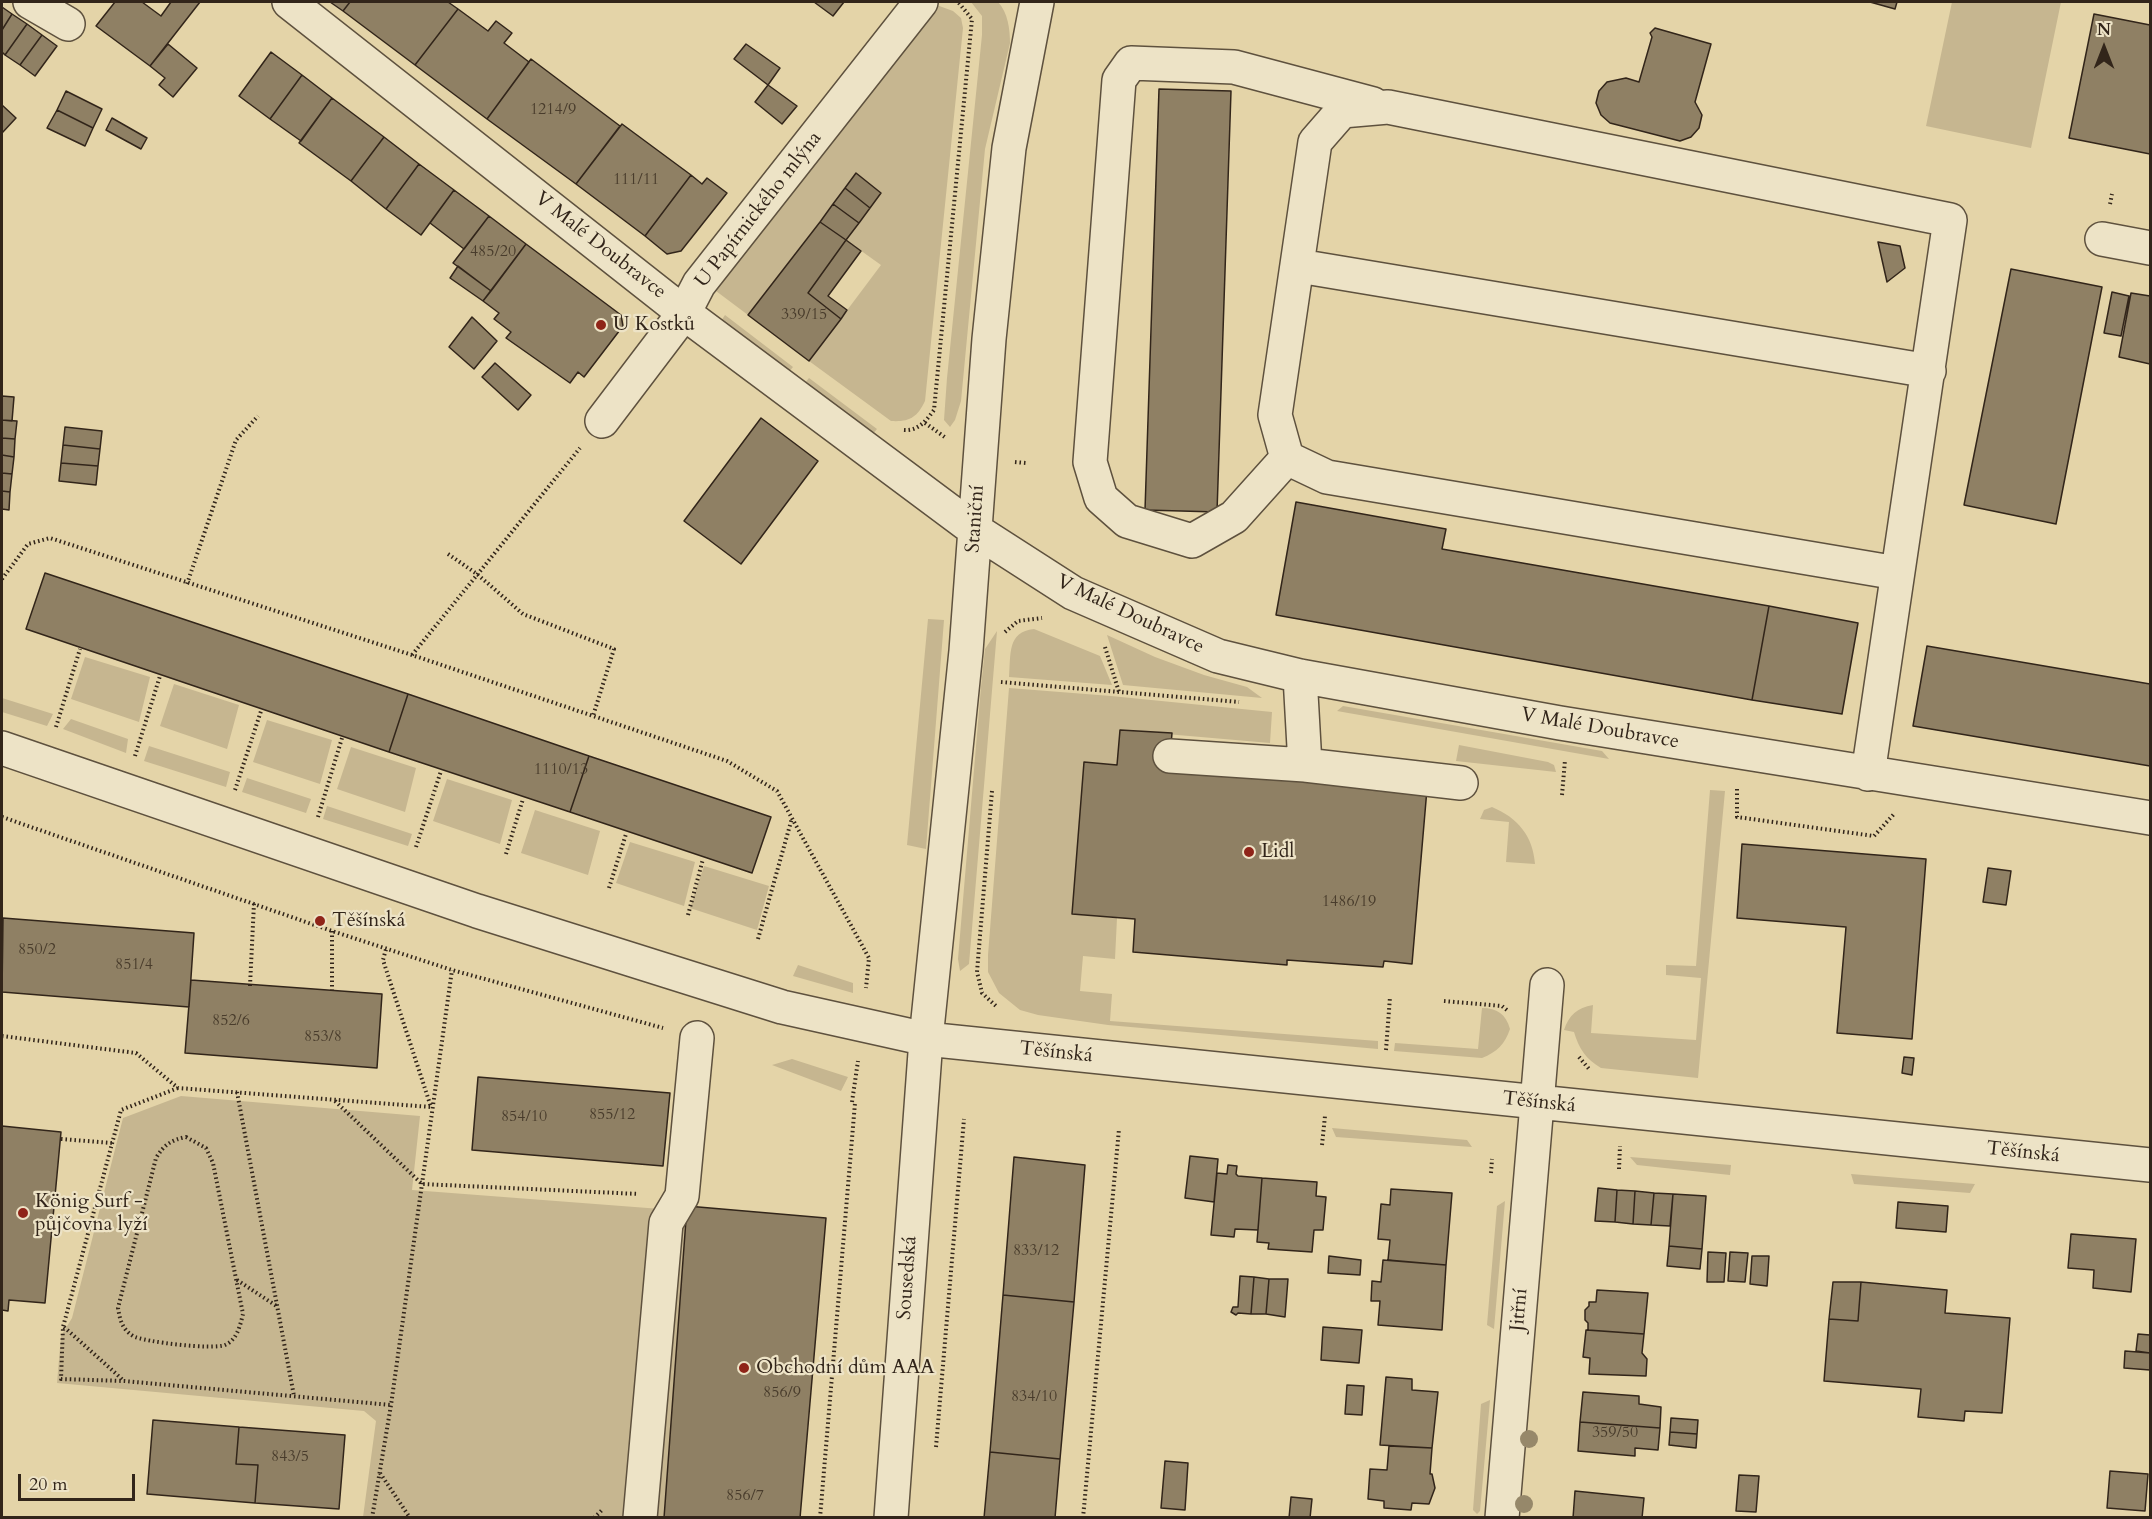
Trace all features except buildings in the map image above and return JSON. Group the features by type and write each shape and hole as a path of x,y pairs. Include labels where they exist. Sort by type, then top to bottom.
{"street":[{"path":"30,2 68,24"},
{"name":"V Malé Doubravce","path":"289,2 684,313 975,530 1073,593 1218,656 1300,676 1560,723 2151,818"},
{"name":"U Papírnického mlýna","path":"602,422 684,313 699,284 921,2"},
{"name":"Staniční","path":"926,1039 966,651 989,339 1009,148 1037,2"},
{"path":"1287,458 1234,517 1192,541 1127,521 1101,498 1090,462 1119,80 1131,63 1234,67 1384,107 1950,220 1868,774"},
{"path":"1384,107 1342,111 1315,142 1299,266 1275,415 1287,458 1327,477 1897,573"},
{"path":"2102,239 2151,248"},
{"path":"1299,266 1929,371"},
{"path":"1300,676 1305,765"},
{"name":"Těšínská","path":"2,748 477,911 782,1007 926,1039 2151,1165"},
{"path":"1170,756 1305,765 1461,783"},
{"name":"Jitřní","path":"1502,1518 1547,986"},
{"path":"640,1518 666,1223 682,1196 697,1038"},
{"name":"Sousedská","path":"891,1518 926,1039"}],"path":[{"path":"899,429 907,431 925,423 934,410 972,19 957,2"},
{"path":"187,584 236,440 258,416"},
{"path":"412,655 602,422"},
{"path":"2,579 28,544 50,538 412,655 727,761 777,791 869,958 864,1025 853,1102 820,1518"},
{"path":"448,554 477,574 523,614 614,649 593,716"},
{"path":"1004,642 1005,632 1018,621 1051,619"},
{"path":"1103,640 1119,692"},
{"path":"56,728 80,649"},
{"path":"1000,694 1002,672"},
{"path":"134,756 160,676"},
{"path":"234,791 261,711"},
{"path":"318,818 342,738"},
{"path":"1562,795 1565,759"},
{"path":"416,847 441,771"},
{"path":"992,787 977,972 982,993 995,1006 1004,1010"},
{"path":"506,854 523,799"},
{"path":"2,817 452,970 697,1038"},
{"path":"758,939 792,818"},
{"path":"609,888 626,834"},
{"path":"688,915 703,859"},
{"path":"250,986 254,903"},
{"path":"332,931 332,992"},
{"path":"386,949 383,960 431,1107"},
{"path":"372,1518 391,1406 431,1107 452,970"},
{"path":"1385,1058 1390,997"},
{"path":"1444,1001 1502,1006 1514,1017"},
{"path":"2,1036 136,1053 178,1088"},
{"path":"391,1406 124,1381 61,1379 63,1327 121,1110 178,1088 431,1107"},
{"path":"237,1092 294,1396"},
{"path":"335,1101 422,1184 682,1196"},
{"path":"936,1447 964,1119"},
{"path":"1083,1518 1119,1129"},
{"path":"236,1279 243,1314 236,1336 225,1345 212,1347 142,1340 125,1329 120,1322 118,1308 156,1158 163,1146 174,1140 186,1137 206,1148 213,1163 236,1279 279,1308"},
{"path":"61,1139 112,1143"},
{"path":"63,1327 124,1381"},
{"path":"380,1473 410,1518"}],"shaded area":[{"path":"971,2 998,2 1008,21 1010,43 985,149 961,401 955,420 950,427 944,420 947,378 982,35 982,16"},
{"path":"1952,2 2061,2 2031,148 1926,126"},
{"path":"931,3 953,11 961,18 963,28 925,401 912,418 891,421 809,361 881,265 846,240 881,193 856,174 748,315 708,285"},
{"path":"725,315 793,367 788,373 721,321"},
{"path":"809,378 877,429 872,435 804,384"},
{"path":"928,619 944,620 926,849 907,845"},
{"path":"1034,629 1100,656 1112,685 1009,677 1011,652 1015,639 1025,631"},
{"path":"997,631 969,964 960,971 958,959 985,649"},
{"path":"1107,635 1155,657 1204,675 1247,687 1262,698 1123,685"},
{"path":"85,657 150,677 139,722 71,699"},
{"path":"174,684 239,705 227,749 160,726"},
{"path":"1009,688 1272,712 1270,743 1120,730 1117,765 1084,762 1072,914 1117,918 1115,959 1083,956 1080,991 1112,994 1110,1021 1378,1041 1378,1049 1108,1025 1038,1015 1020,1010 999,993 988,972 988,955"},
{"path":"2,698 53,714 47,726 2,712"},
{"path":"1343,706 1602,751 1609,759 1337,711"},
{"path":"71,719 128,739 126,753 63,729"},
{"path":"267,720 332,740 320,784 253,762"},
{"path":"1459,745 1548,762 1554,765 1556,772 1456,761"},
{"path":"149,746 230,772 226,787 144,761"},
{"path":"351,747 416,768 405,812 337,789"},
{"path":"247,778 311,799 306,813 242,792"},
{"path":"447,779 512,800 500,844 433,821"},
{"path":"1710,790 1725,791 1698,1078 1601,1068 1584,1053 1574,1032 1564,1030 1574,1013 1587,1006 1593,1005 1591,1033 1696,1040 1701,978 1666,975 1666,965 1696,966"},
{"path":"327,806 412,834 408,846 323,819"},
{"path":"1492,807 1517,822 1531,845 1535,864 1506,862 1509,822 1480,819 1484,810"},
{"path":"535,810 600,831 588,875 521,853"},
{"path":"630,842 695,862 684,906 616,883"},
{"path":"704,866 769,886 757,930 690,908"},
{"path":"798,965 853,983 853,993 793,976"},
{"path":"1482,1008 1500,1013 1506,1019 1510,1029 1503,1043 1487,1056 1482,1058 1394,1051 1395,1043 1478,1049"},
{"path":"792,1059 848,1077 841,1091 772,1065"},
{"path":"181,1096 420,1116 412,1190 687,1211 664,1517 363,1517 376,1421 364,1411 57,1383 61,1336 72,1318 123,1118"},
{"path":"1332,1128 1467,1140 1472,1147 1336,1137"},
{"path":"1630,1157 1731,1165 1730,1175 1637,1165"},
{"path":"1851,1174 1975,1184 1970,1193 1854,1184"},
{"path":"1505,1201 1494,1329 1487,1325 1497,1206"},
{"path":"1490,1400 1480,1511 1477,1514 1473,1510 1481,1404"}],"place":[{"name":"U Kostků","path":"601,325"},
{"name":"Lidl","path":"1249,852"},
{"name":"Těšínská","path":"320,921"},
{"name":"König Surf - půjčovna lyží","path":"23,1213"},
{"name":"Obchodní dům AAA","path":"744,1368"}]}
